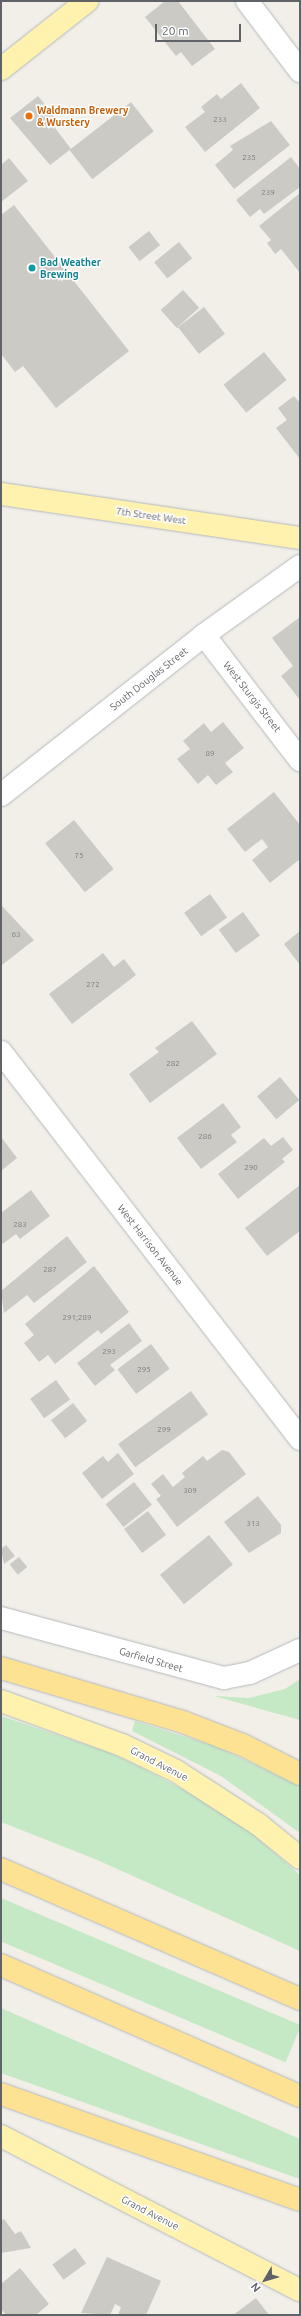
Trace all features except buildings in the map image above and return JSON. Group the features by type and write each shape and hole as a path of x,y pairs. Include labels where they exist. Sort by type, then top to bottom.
{"highway":[{"path":"1,1668 183,1722 243,1745 300,1774"},
{"path":"1,1869 300,1999"},
{"path":"1,1965 300,2096"},
{"path":"1,2094 300,2200"}],"main road":[{"path":"1,69 87,1"},
{"name":"7th Street West","path":"1,494 300,538"},
{"name":"Grand Avenue","path":"1,1701 122,1745 176,1771 258,1824 300,1858"},
{"name":"Grand Avenue","path":"1,2136 300,2290"}],"street":[{"path":"247,1 300,71"},
{"name":"South Douglas Street","path":"1,795 204,635 300,566"},
{"name":"West Sturgis Street","path":"204,635 300,760"},
{"name":"West Harrison Avenue","path":"1,1052 300,1439"},
{"name":"Garfield Street","path":"1,1618 194,1673 224,1678 250,1673 300,1650"}],"green space":[{"path":"300,1679 300,1720 214,1696 249,1698 285,1689"},
{"path":"1,1716 108,1752 138,1766 201,1799 254,1835 300,1875 300,1951 95,1859 1,1822"},
{"path":"135,1721 215,1746 300,1786 300,1833 221,1776 132,1731"},
{"path":"1,1898 300,2025 285,2062 1,1941"},
{"path":"1,2008 300,2139 300,2179 1,2073"}],"place":[{"name":"Waldmann Brewery & Wurstery","path":"29,116"},
{"name":"Bad Weather Brewing","path":"32,268"}]}
